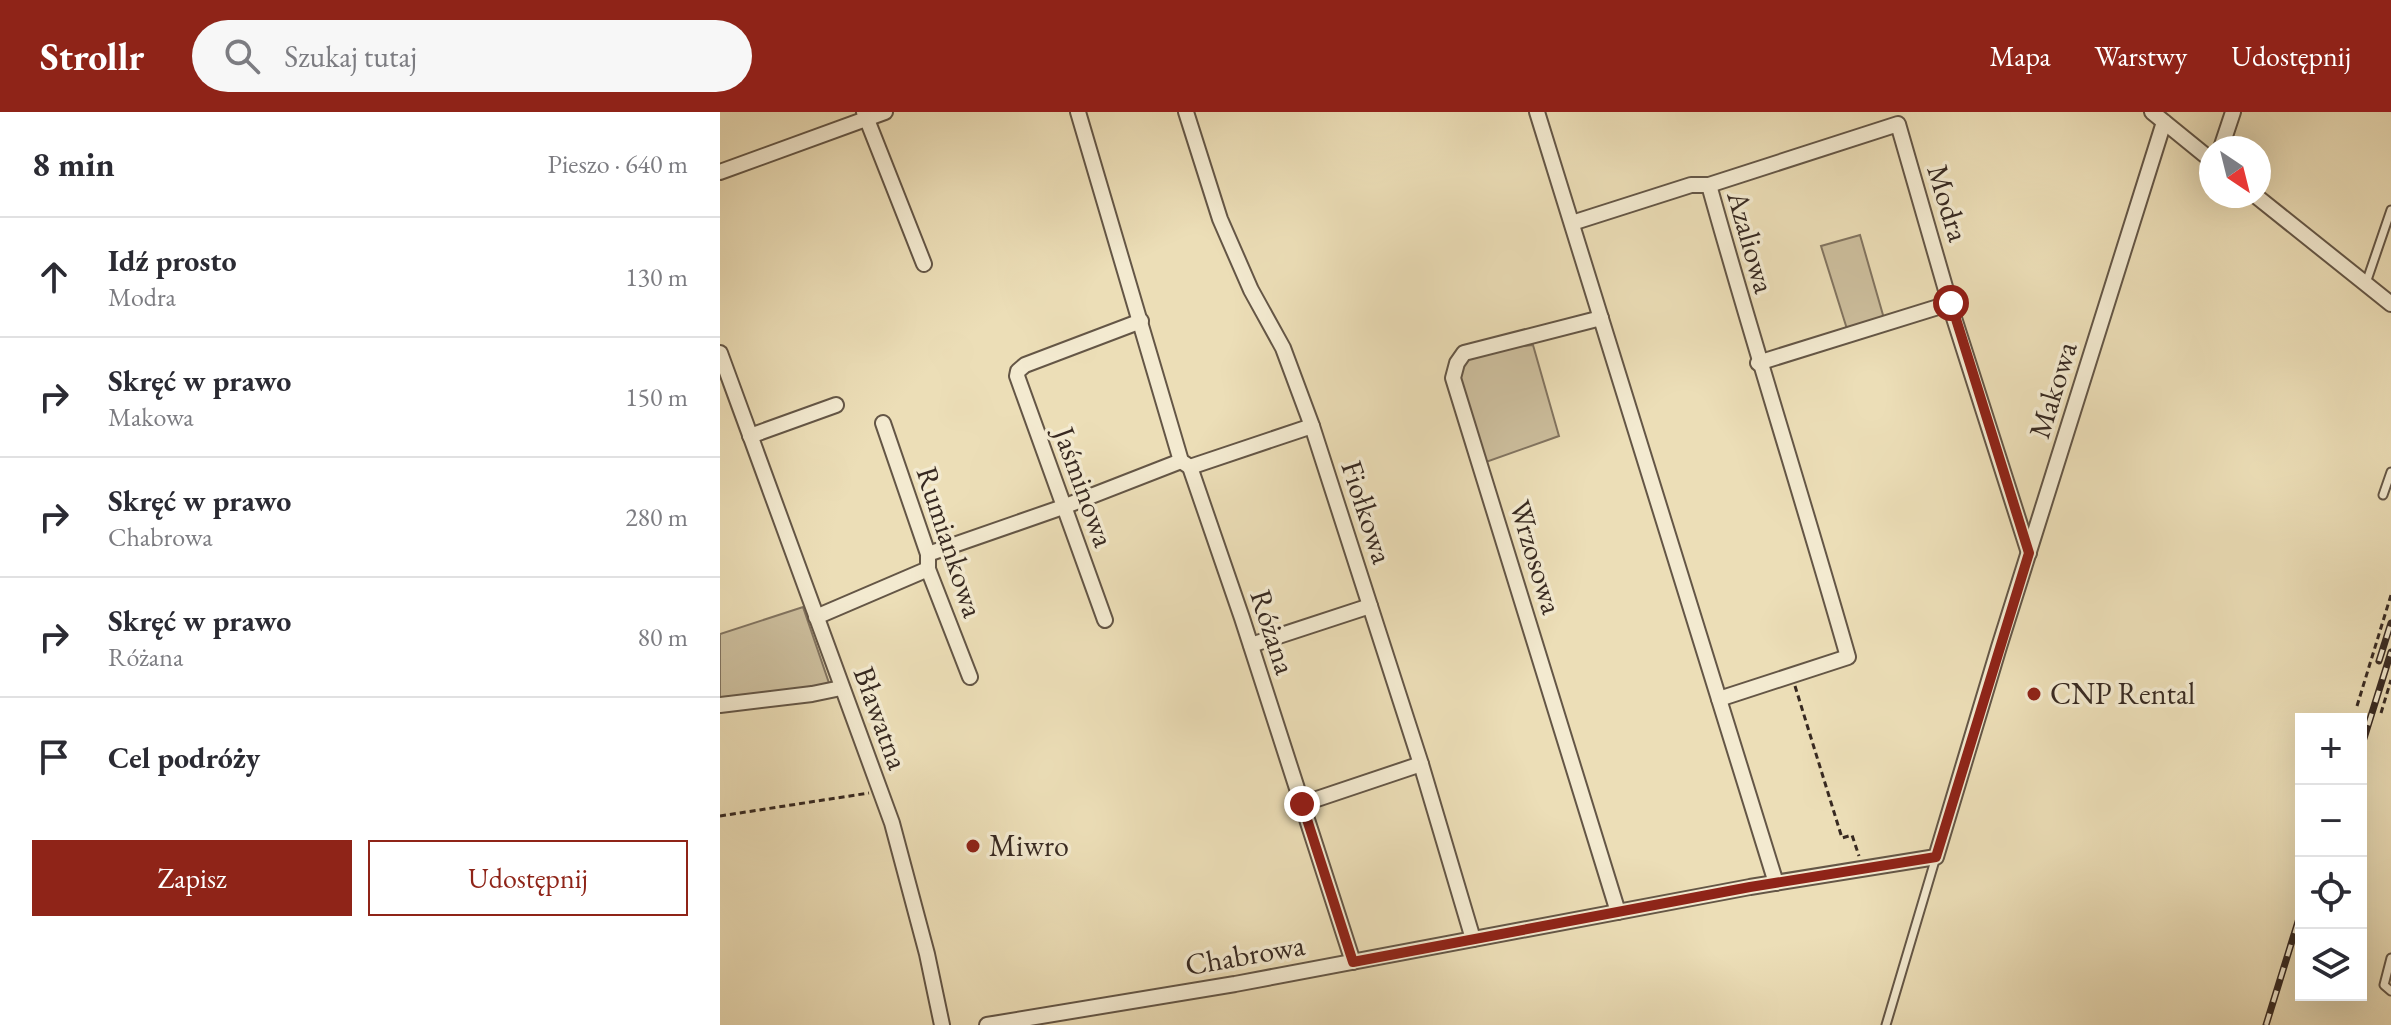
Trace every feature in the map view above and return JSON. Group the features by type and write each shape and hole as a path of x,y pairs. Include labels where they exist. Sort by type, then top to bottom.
{"street":[{"path":"720,172 850,118 885,112"},
{"name":"Różana","path":"1078,112 1186,464 1251,645 1353,962"},
{"name":"Fiołkowa","path":"1186,112 1220,219 1251,290 1283,348 1312,426 1421,764 1473,939"},
{"path":"1537,112 1776,883"},
{"path":"2152,112 2199,150"},
{"path":"2225,136 2233,112"},
{"path":"866,115 924,264"},
{"name":"Makowa","path":"1936,857 2164,122"},
{"name":"Modra","path":"1709,185 1898,124 2029,553"},
{"name":"Azaliowa","path":"1572,223 1691,185 1709,185 1758,363 1805,508 1848,657 1719,699"},
{"path":"2271,208 2391,304"},
{"path":"1758,363 1951,303"},
{"name":"Wrzosowa","path":"1601,318 1464,353 1453,378 1618,912"},
{"name":"Jaśminowa","path":"1105,620 1017,376 1025,365 1141,321"},
{"name":"Bławatna","path":"720,353 880,791 909,881 942,1025"},
{"path":"750,436 836,405"},
{"name":"Rumiankowa","path":"883,423 928,562 970,677"},
{"path":"816,617 928,562 1063,507 1186,464 1312,426"},
{"path":"1251,645 1370,606"},
{"path":"720,705 841,688"},
{"path":"1302,804 1421,764"},
{"name":"Chabrowa","path":"987,1025 1235,984 1776,883 1936,857"}],"lane":[{"path":"2366,283 2391,210"},
{"path":"2383,495 2391,472"},
{"path":"1886,1025 1936,857"},
{"path":"2391,958 2384,985 2391,991"}],"path":[{"path":"2357,706 2391,595"},
{"path":"1791,675 1842,838 1852,835 1859,855"},
{"path":"2381,713 2391,680"},
{"path":"720,816 880,791"}],"shaded area":[{"path":"1860,235 1883,315 1882,318 1847,329 1821,246"},
{"path":"1533,345 1559,436 1486,462 1462,388 1460,371 1467,358 1493,349"},
{"path":"803,607 830,686 720,701 720,634"}],"railway":[{"path":"2379,661 2391,623"},
{"path":"2367,729 2391,652"},
{"path":"2266,1025 2296,929"}],"place":[{"name":"CNP Rental","path":"2034,694"},
{"name":"Miwro","path":"973,846"}],"route":[{"path":"1302,804 1353,962 1750,887 1936,857 2029,553 1951,303"}]}
